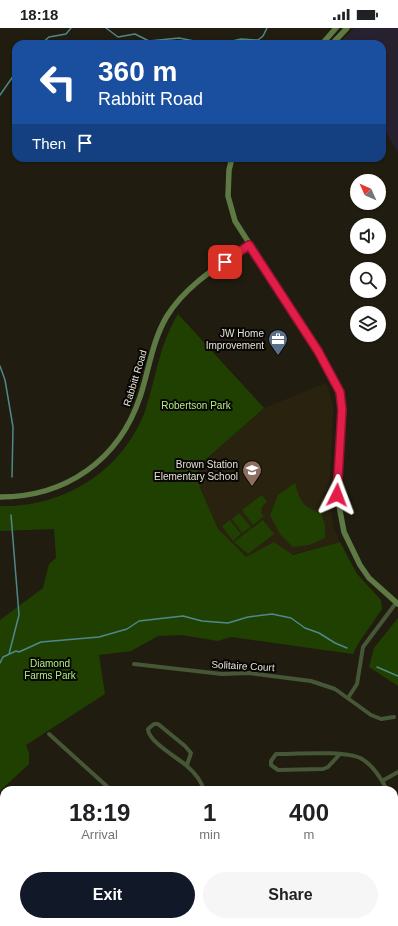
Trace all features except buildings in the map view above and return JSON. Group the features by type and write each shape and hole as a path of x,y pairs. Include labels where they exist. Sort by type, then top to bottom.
{"street":[{"path":"324,40 329,28"},
{"path":"326,40 336,28"},
{"path":"336,40 347,28"},
{"path":"231,162 229,170 228,196 235,221 318,351 338,388 342,410 337,495 344,532 360,565 369,578 397,603 363,647 357,684 348,698"},
{"name":"Rabbitt Road","path":"0,497 29,495 58,487 76,478 98,463 115,445 133,417 155,342 161,326 173,306 200,278 249,245"},
{"name":"Solitaire Court","path":"134,664 222,674 249,673 311,680 335,689 371,715 381,719 394,718"},
{"path":"187,766 191,753 185,746 158,724 150,726 148,729 149,735 187,766 195,774 202,786"},
{"path":"49,734 107,786"},
{"path":"340,754 328,768 323,769 278,770 272,766 271,761 276,754 340,754 362,759 376,772 385,786"},
{"path":"382,781 398,772"}],"shaded area":[{"path":"354,28 398,28 398,152 386,132 386,40 342,40"},
{"name":"Brown Station Elementary School","path":"326,383 333,404 329,501 334,528 340,542 134,596 109,544 264,408"}],"green space":[{"path":"178,314 264,408 197,467 200,488 218,529 246,557 274,542 293,555 340,542 357,574 381,600 382,609 358,644 353,654 231,637 218,641 181,635 158,636 131,651 99,655 105,694 26,745 29,753 29,764 5,786 0,786 0,620 43,588 49,564 56,558 54,529 0,531 0,506 23,505 68,493 88,482 106,468 122,451 135,432 145,411 162,350 171,326"},
{"path":"295,483 300,499 306,506 321,513 325,525 325,538 309,545 293,547 280,534 270,515 278,495"},
{"path":"262,495 267,502 262,506 261,513 264,516 253,525 242,510"},
{"path":"239,513 251,527 242,533 232,519"},
{"path":"230,520 241,534 233,541 222,526"},
{"path":"263,520 274,534 248,554 234,542"},
{"path":"398,618 398,686 369,667 374,648"}],"waterway":[{"path":"46,40 49,37 66,34 71,28"},
{"path":"106,28 118,37 135,34 147,40"},
{"path":"258,40 263,36 267,28"},
{"path":"159,40 179,38 189,40"},
{"path":"237,40 258,40"},
{"path":"0,95 12,78"},
{"path":"0,366 5,380 13,427 12,477"},
{"path":"9,654 19,615 11,515"},
{"path":"0,663 3,657 16,651 19,652 41,642 99,637 127,629 139,621 183,616 202,621 228,623 248,617 272,614 291,618 305,628 319,633 335,643 347,648"},
{"path":"377,667 398,676"}],"place":[{"name":"JW Home Improvement","path":"278,356"},
{"name":"Brown Station Elementary School","path":"252,487"}],"route":[{"path":"225,262 249,245 318,351 338,388 342,402 342,410 337,495"}],"park label":[{"name":"Robertson Park","path":"196,405"},
{"name":"Diamond Farms Park","path":"50,668"}]}
